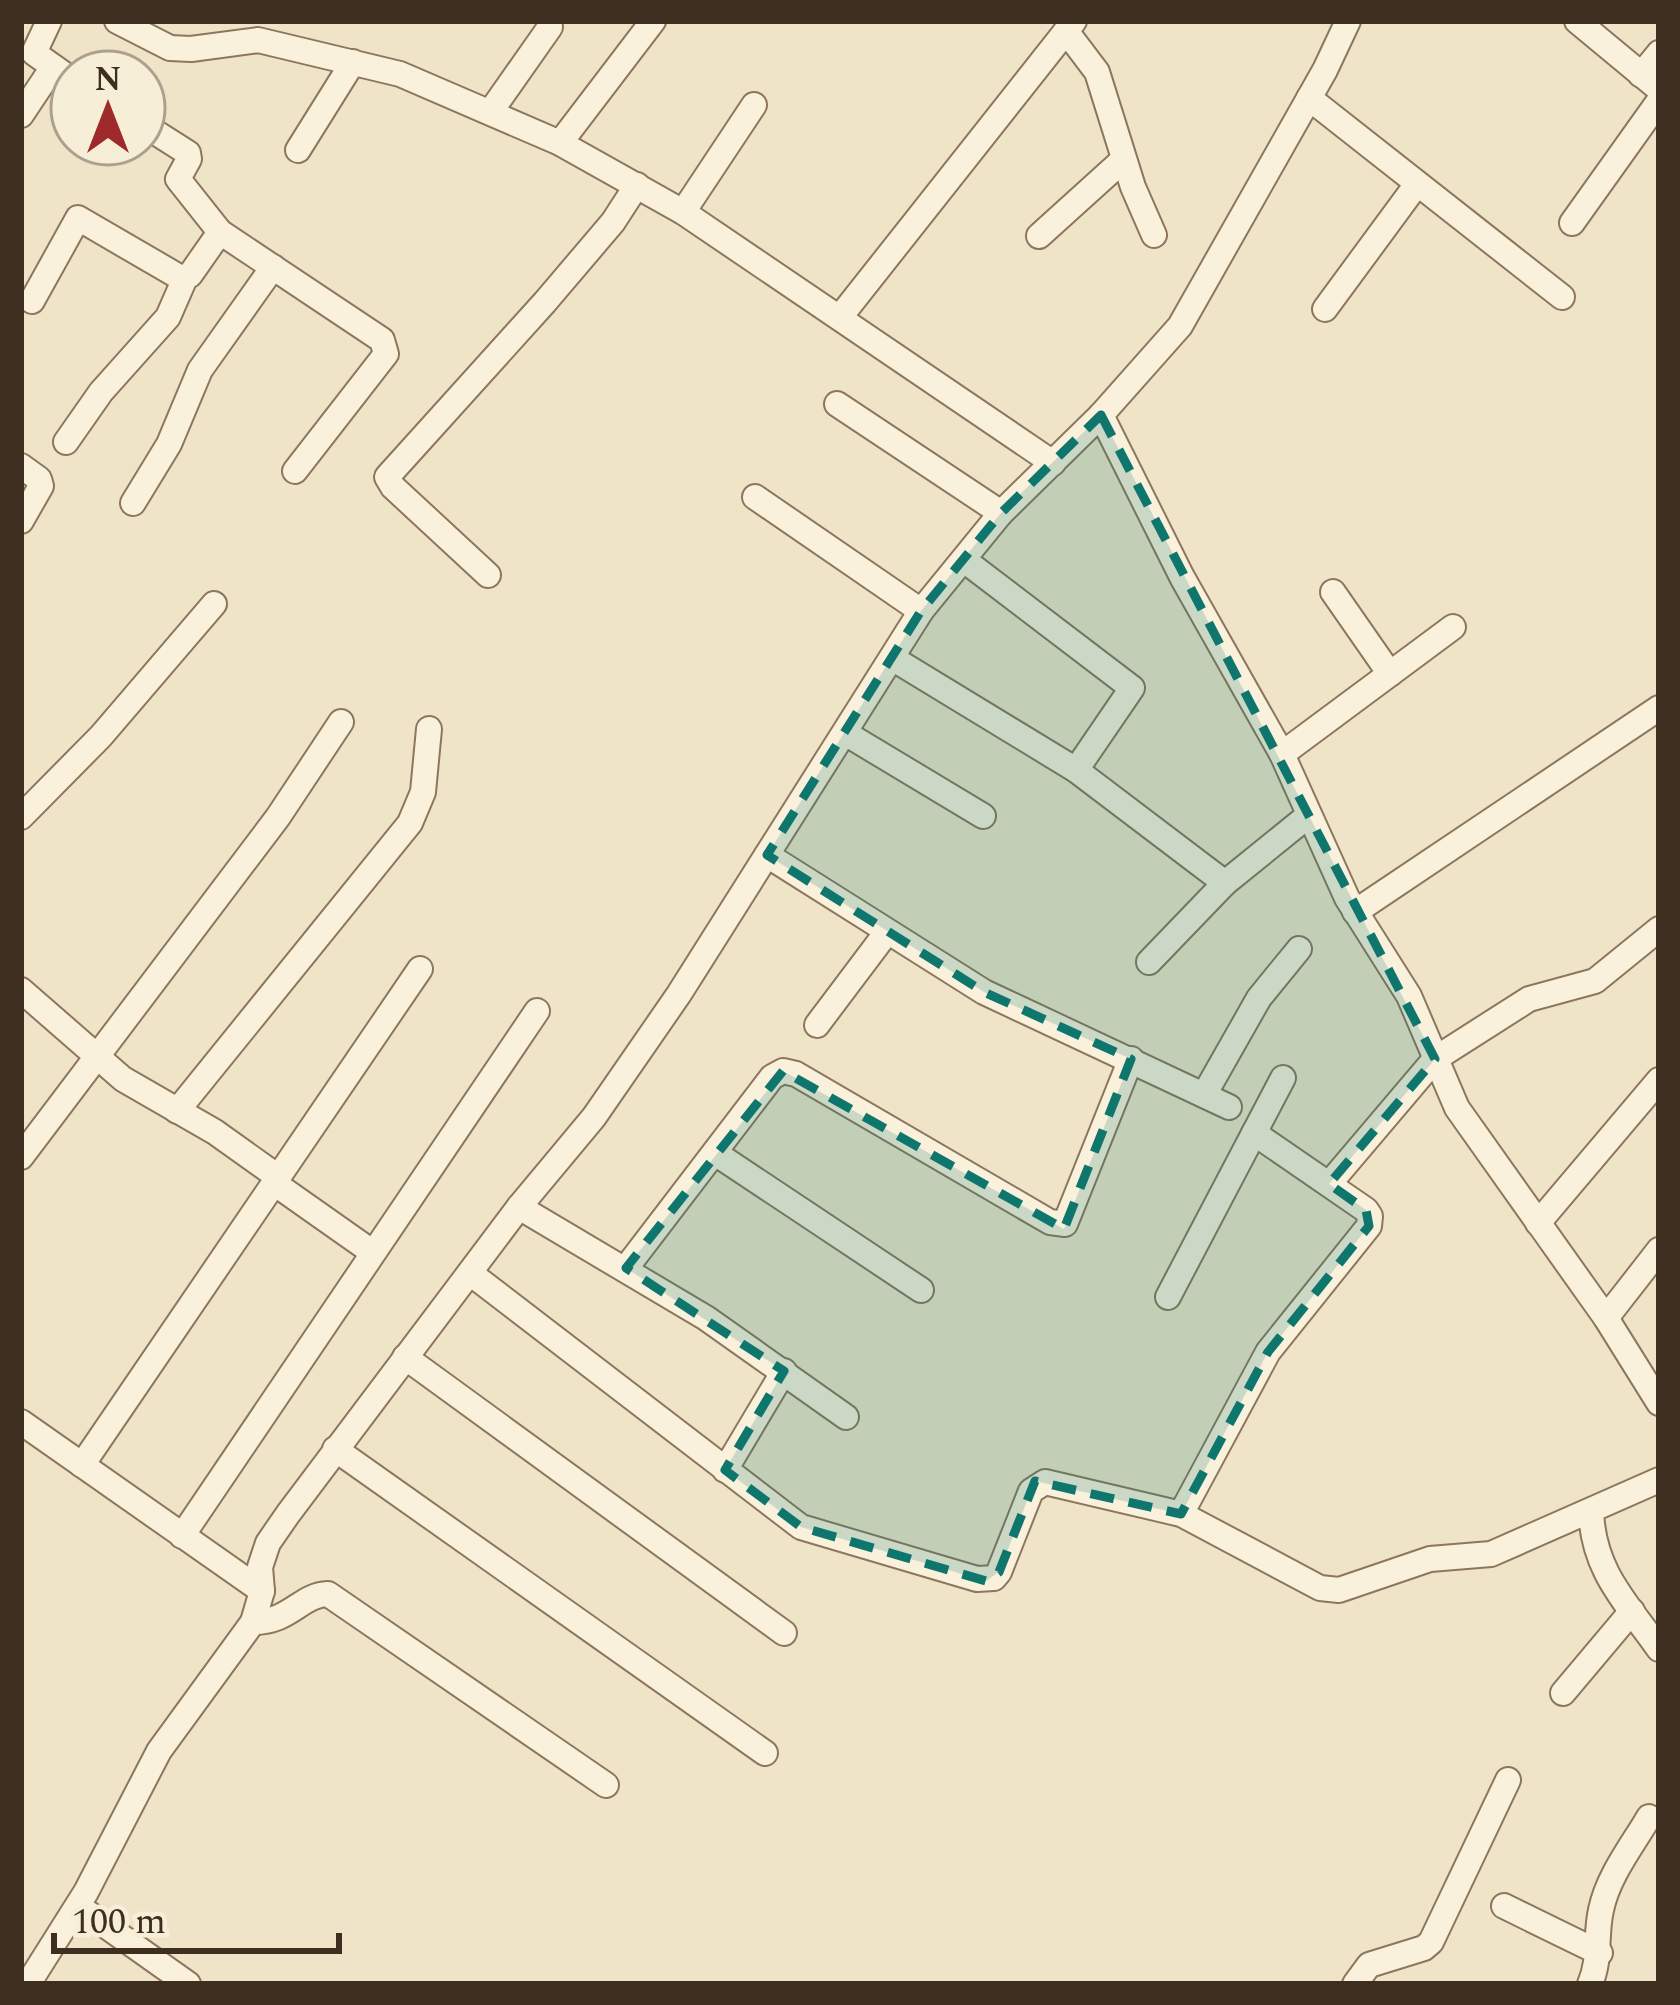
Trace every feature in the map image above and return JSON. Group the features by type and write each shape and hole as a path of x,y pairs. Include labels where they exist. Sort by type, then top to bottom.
{"street":[{"path":"48,63 34,53 50,21"},
{"path":"560,143 653,21"},
{"path":"28,1984 78,1906 159,1751 253,1622 268,1543 519,1207 594,1118 680,994 921,611 1001,513 1101,415 1180,326 1348,21"},
{"path":"1577,21 1650,82 1659,53"},
{"path":"134,25 179,49 262,30 421,80 560,143 683,212 1053,463"},
{"path":"840,316 1070,26 1097,72 1154,235"},
{"path":"491,111 550,27"},
{"path":"298,150 352,62"},
{"path":"21,115 48,87"},
{"path":"1309,98 1562,297"},
{"path":"1572,223 1659,101"},
{"path":"683,212 754,105"},
{"path":"168,140 188,153 179,173 180,184 220,232 387,346 386,354 295,471"},
{"path":"1040,236 1124,160"},
{"path":"1325,309 1417,184"},
{"path":"488,575 387,477 545,302 638,185"},
{"path":"32,301 78,218 185,278"},
{"path":"66,442 101,392 168,317 185,278 220,232"},
{"path":"133,503 169,444 200,370 273,267"},
{"path":"837,404 1001,513"},
{"path":"1101,415 1182,578 1282,754 1355,912 1402,982 1457,1108 1606,1318 1659,1403"},
{"path":"21,466 39,479 40,486 21,521"},
{"path":"755,497 921,611"},
{"path":"964,560 1132,688 1076,770"},
{"path":"1334,592 1390,674"},
{"path":"21,818 101,736 214,604"},
{"path":"1282,754 1453,627"},
{"path":"892,658 1076,770 1225,883"},
{"path":"1355,912 1659,708"},
{"path":"21,1157 278,818 341,722"},
{"path":"177,1111 410,823 423,792 429,729"},
{"path":"845,733 982,816"},
{"path":"1149,962 1225,883 1309,815"},
{"path":"767,855 984,992 1229,1107"},
{"path":"1329,1184 1436,1059 1529,999 1595,981 1659,929"},
{"path":"817,1025 887,932"},
{"path":"1204,1095 1259,998 1299,949"},
{"path":"82,1465 420,969"},
{"path":"24,1000 136,1088 215,1132 372,1252"},
{"path":"182,1536 537,1011"},
{"path":"626,1268 772,1076 783,1071 796,1074 1050,1222 1065,1223 1131,1059"},
{"path":"1168,1297 1283,1078"},
{"path":"1538,1222 1659,1080"},
{"path":"1181,1514 1268,1352 1369,1226 1366,1210 1254,1133"},
{"path":"715,1153 921,1290"},
{"path":"519,1207 626,1268 846,1417"},
{"path":"1606,1318 1659,1250"},
{"path":"470,1274 790,1520 821,1536 986,1581 999,1572 1036,1485 1055,1483 1181,1514 1320,1588 1339,1590 1430,1559 1491,1554 1659,1480"},
{"path":"405,1357 784,1633"},
{"path":"725,1470 784,1371"},
{"path":"21,1422 262,1592"},
{"path":"335,1449 765,1753"},
{"path":"1591,1511 1594,1552 1659,1649"},
{"path":"253,1622 272,1622 313,1596 328,1594 606,1785"},
{"path":"1563,1693 1632,1612"},
{"path":"1355,1984 1369,1964 1416,1952 1431,1942 1508,1780"},
{"path":"1590,1984 1600,1953 1600,1911 1607,1888 1649,1816"},
{"path":"78,1906 188,1984"},
{"path":"1504,1906 1600,1953"}],"highlighted area":[{"path":"1101,415 1435,1059 1329,1184 1366,1210 1369,1226 1268,1352 1181,1514 1035,1481 999,1572 986,1581 801,1527 725,1470 784,1371 626,1268 783,1071 1064,1229 1131,1059 984,992 767,855 921,611 1001,513"}]}
